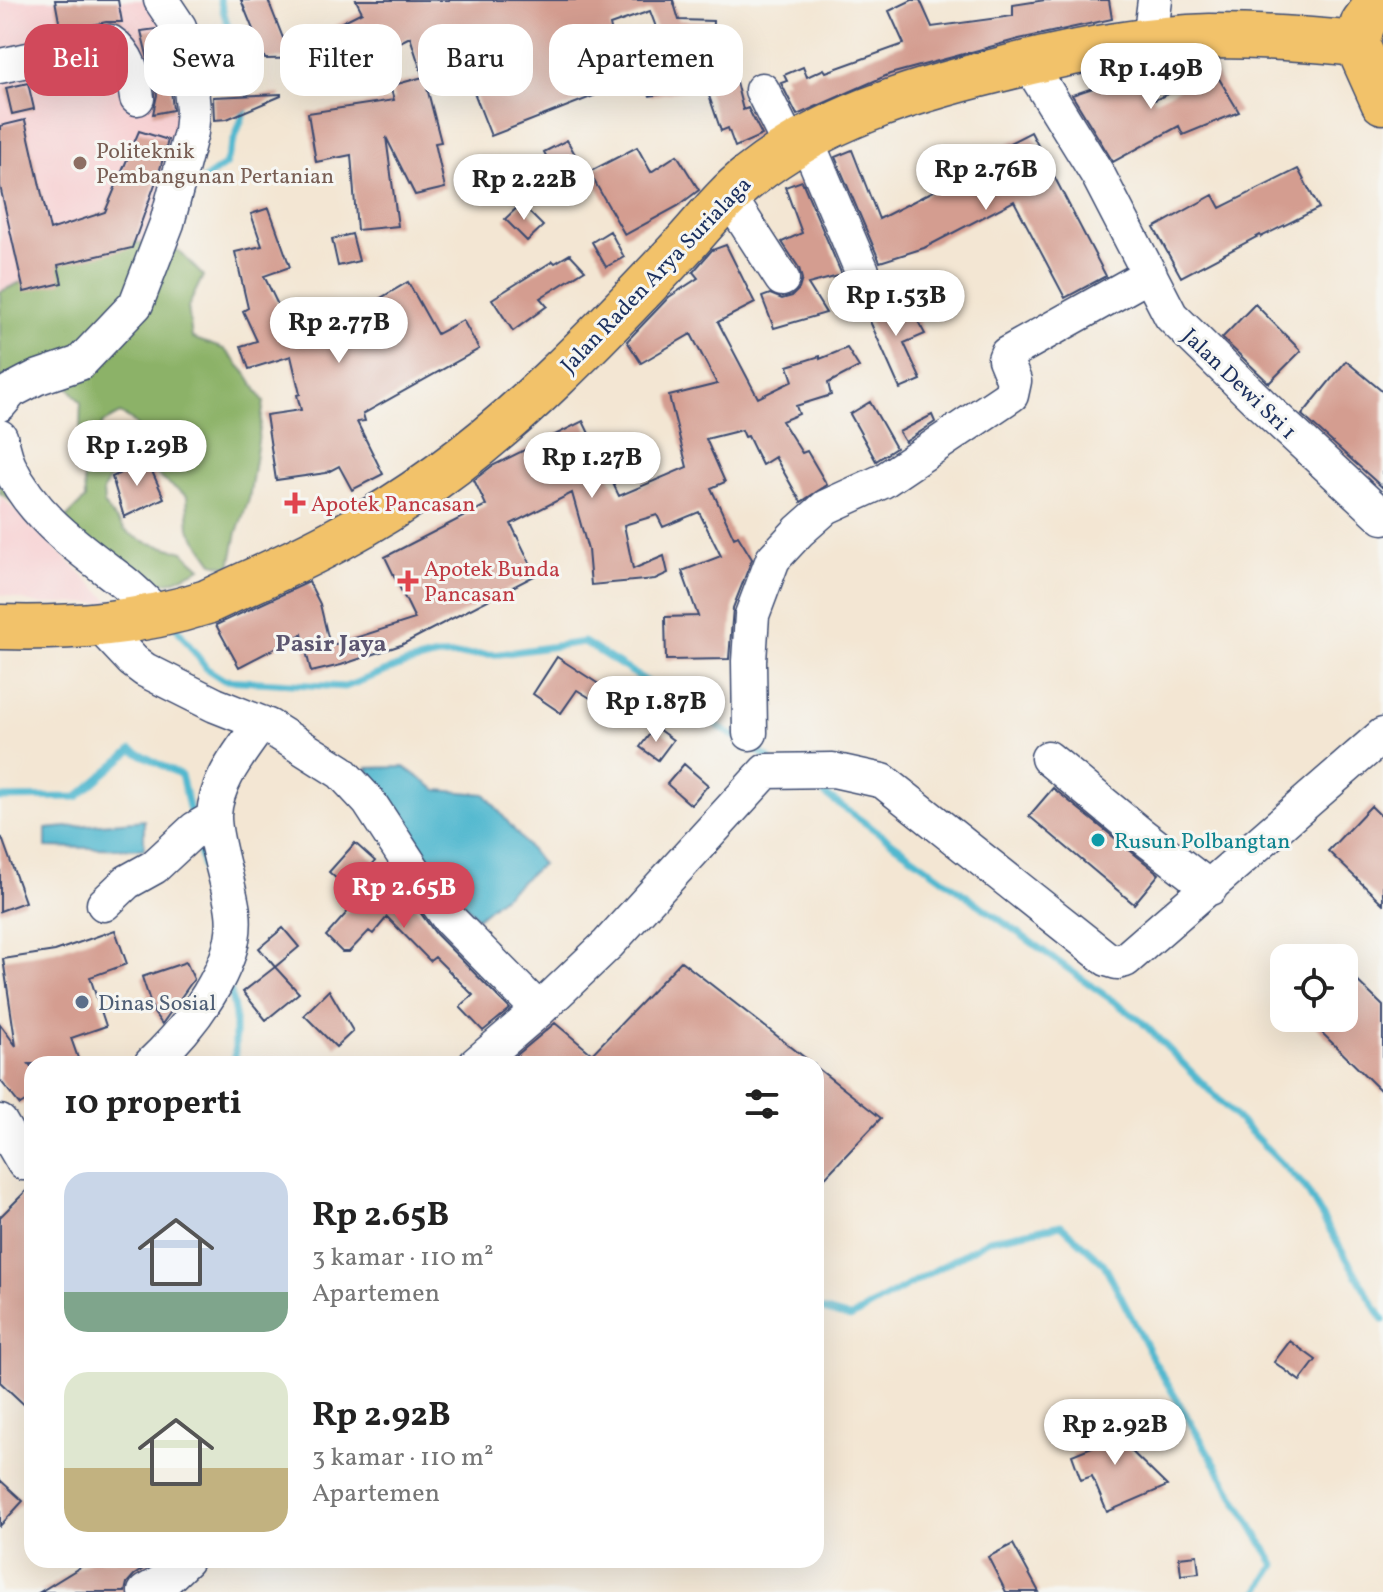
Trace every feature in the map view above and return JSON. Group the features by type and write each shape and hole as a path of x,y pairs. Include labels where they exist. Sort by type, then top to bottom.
{"main road":[{"path":"1380,0 1363,23 1357,44 1383,102"},
{"name":"Jalan Raden Arya Surialaga","path":"0,627 53,629 100,626 183,609 338,540 426,486 551,381 747,178 798,143 860,112 916,92 1028,62 1153,20 1208,36 1292,37 1357,44"}],"street":[{"path":"0,404 11,391 36,378 80,363 136,304 167,223 192,121 188,55 179,27 161,0"},
{"path":"0,66 110,42 120,49 134,77 137,98"},
{"name":"Jalan Dewi Sri 1","path":"1028,62 1098,175 1171,316 1383,517"},
{"path":"762,90 798,143 862,271"},
{"path":"729,197 782,279"},
{"path":"750,733 752,615 773,559 826,507 883,481 1011,395 1014,381 1005,359 1007,354 1150,274"},
{"path":"0,437 9,466 30,500 74,546 125,583 183,609"},
{"path":"100,626 145,670 215,705 261,723 307,748 354,784 450,920 539,1010"},
{"path":"104,904 127,882 154,867 194,831 232,765 261,723"},
{"path":"485,1056 608,944 766,771 833,770 883,781 1107,959 1117,962 1125,960 1210,888 1383,735"},
{"path":"1048,758 1210,888"},
{"path":"158,1056 203,1006 233,947 234,914 194,831"},
{"path":"0,1122 19,1168"},
{"path":"145,1592 178,1568"}],"shaded area":[{"name":"Politeknik Pembangunan Pertanian","path":"0,0 145,0 160,24 144,24 144,96 173,96 179,133 137,279 0,371 0,186 24,120 0,126","holes":["139,132 171,142 132,248 68,262 62,226 105,212"]},
{"path":"0,496 112,603 38,604 0,594"}],"green space":[{"path":"108,241 142,243 179,251 203,276 188,307 192,338 224,349 246,373 264,402 249,499 237,532 230,567 213,563 189,529 187,496 156,473 141,432 130,419 120,414 102,424 100,436 111,457 113,471 103,491 104,503 125,530 135,537 183,552 201,568 173,581 151,585 0,493 0,482 62,522 85,499 81,403 63,380 0,381 0,292"}],"water":[{"path":"404,767 437,790 485,794 542,864 477,918 435,867 367,768"},
{"path":"144,820 144,849 46,847 46,829"}],"building":[{"path":"55,0 118,0 122,22 60,24"},
{"path":"241,0 268,0 280,30 280,59 265,59 264,24 251,24"},
{"path":"356,0 673,0 679,20 713,21 713,24 655,24 650,11 613,24 549,24 549,96 593,96 491,136 475,96 533,96 533,24 418,24 418,62 410,37 402,41 402,24 338,24 362,12"},
{"path":"912,0 920,0 932,27 1013,16 1013,5 1045,0 1109,0 1112,19 1019,39 890,74 797,115 781,83 787,81 784,75 803,67 807,77 904,44 889,11"},
{"path":"1140,72 1155,100 1215,72 1239,112 1183,135 1179,126 1113,162 1072,95"},
{"path":"418,78 418,96 429,96 441,142 435,143 445,188 415,195 386,137 398,226 357,230 351,155 316,162 308,113 394,100 393,96 402,96 402,83"},
{"path":"24,84 24,96 31,96 34,109 12,114 6,88"},
{"path":"157,96 172,96 173,110 153,114"},
{"path":"281,96 227,119 214,120 213,97"},
{"path":"709,96 740,96 743,110 748,108 762,135 735,147 728,128 721,131"},
{"path":"25,120 50,230 105,212 139,131 168,140 132,248 58,265 62,283 24,292 0,186 0,126"},
{"path":"1031,132 1106,276 1065,298 1014,201 924,248 880,262 835,157 852,150 879,219 994,160 990,153"},
{"path":"567,140 591,183 567,196 544,152"},
{"path":"637,147 651,172 677,155 699,190 678,206 625,235 589,172"},
{"path":"1298,169 1319,208 1181,277 1154,228 1213,195 1220,208"},
{"path":"802,181 842,275 808,284 826,313 774,328 762,297 770,294 782,299 792,296 799,289 802,279 799,268 782,242 802,233 785,187"},
{"path":"521,204 543,226 527,241 505,219"},
{"path":"269,208 290,267 264,276 290,330 333,317 335,325 408,282 437,334 463,320 479,349 363,414 365,421 357,422 383,474 352,490 339,466 326,473 276,480 266,415 301,410 297,395 300,394 291,356 249,369 241,346 257,341 243,311 248,308 235,252 262,246 251,214"},
{"path":"610,231 624,257 606,267 592,242"},
{"path":"352,234 359,261 338,266 332,239"},
{"path":"726,245 755,303 718,322 758,398 793,381 788,366 820,356 820,359 847,348 859,367 828,383 831,395 796,406 799,414 782,421 802,453 807,451 827,485 801,502 775,457 762,465 742,430 706,439 725,482 711,488 734,538 738,536 752,559 733,608 729,659 666,660 665,617 698,616 682,571 721,556 699,512 663,527 657,515 624,525 633,569 664,556 668,573 655,579 591,585 588,550 572,493 511,524 536,575 401,645 341,665 311,672 302,634 239,667 216,625 309,582 320,604 330,646 415,619 385,557 486,505 474,480 492,466 583,421 619,496 687,467 669,396 717,384 691,334 641,363 627,341 669,297 698,278 693,272 712,250"},
{"path":"570,254 585,270 540,298 547,306 513,331 492,299 553,261 555,263"},
{"path":"892,300 895,307 907,301 925,334 904,343 921,380 900,389 864,308"},
{"path":"1255,304 1301,351 1269,383 1222,338"},
{"path":"1346,361 1383,392 1383,488 1302,415"},
{"path":"870,402 896,448 876,461 850,414"},
{"path":"932,415 935,422 905,442 899,432"},
{"path":"147,460 164,498 124,517 112,477"},
{"path":"557,657 611,692 616,685 643,701 630,722 577,690 561,713 533,694"},
{"path":"655,727 673,740 658,760 640,747"},
{"path":"684,764 708,785 691,805 667,784"},
{"name":"Rusun Polbangtan","path":"1053,788 1159,874 1134,904 1029,816"},
{"path":"1371,806 1383,818 1383,904 1328,851"},
{"path":"0,839 25,902 0,911"},
{"path":"355,843 375,861 371,866 408,896 436,934 510,1009 483,1031 460,1007 473,995 435,957 430,961 387,917 373,934 369,931 349,952 342,952 326,936 359,899 329,872"},
{"path":"283,928 299,947 275,967 259,948"},
{"path":"115,930 127,964 90,977 106,1026 71,1038 77,1056 24,1056 24,1103 20,1105 0,1080 0,1024 16,1046 3,959 55,951"},
{"path":"681,961 803,1056 516,1056 555,1023 592,1054"},
{"path":"186,962 194,979 162,1024 154,1013 142,977"},
{"path":"275,967 299,993 266,1020 243,992"},
{"path":"1358,982 1383,1006 1383,1093 1321,1032 1358,1032"},
{"path":"329,990 353,1031 336,1047 304,1015"},
{"path":"824,1073 881,1118 824,1179"},
{"path":"24,1193 24,1404 0,1382 0,1217"},
{"path":"1290,1341 1316,1360 1300,1381 1274,1362"},
{"path":"1107,1410 1124,1432 1117,1437 1167,1486 1107,1512 1092,1476 1081,1480 1072,1455 1104,1442 1090,1424"},
{"path":"0,1480 23,1501 0,1526"},
{"path":"1013,1544 1039,1592 1006,1592 988,1557"},
{"path":"1197,1555 1199,1573 1181,1575 1179,1557"},
{"path":"79,1568 145,1568 127,1583 125,1592 40,1592"}],"waterway":[{"path":"187,191 225,165 245,110 250,54 229,30 220,0"},
{"path":"175,626 207,669 224,680 345,687 405,664 437,656 500,654 584,642 770,759"},
{"path":"0,798 77,797 132,750 181,775 192,819"},
{"path":"808,782 1141,1021 1304,1186 1383,1320"},
{"path":"197,842 217,923"},
{"path":"229,983 235,1015 235,1056"},
{"path":"824,1310 850,1318 989,1240 1061,1225 1104,1264 1154,1361 1275,1565 1258,1592"}],"place":[{"name":"Politeknik Pembangunan Pertanian","path":"80,163"},
{"name":"Apotek Pancasan","path":"295,503"},
{"name":"Apotek Bunda Pancasan","path":"408,581"},
{"name":"Rusun Polbangtan","path":"1098,840"},
{"name":"Dinas Sosial","path":"82,1002"}],"district":[{"name":"Pasir Jaya","path":"331,643"}]}
